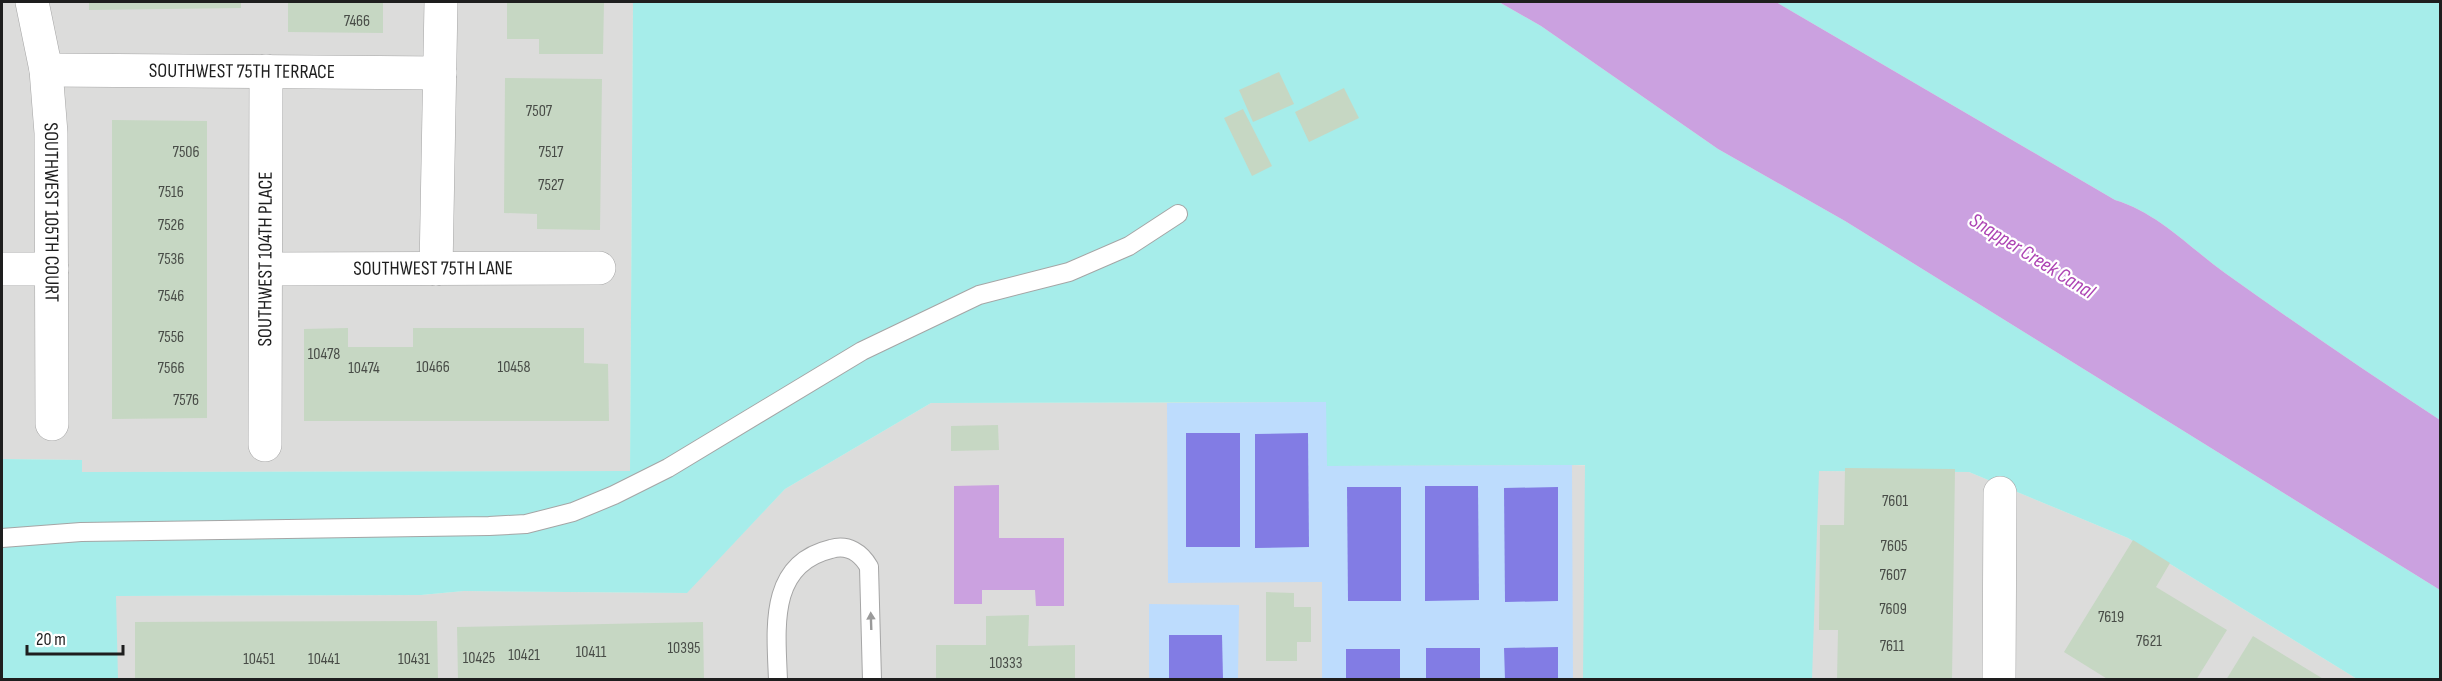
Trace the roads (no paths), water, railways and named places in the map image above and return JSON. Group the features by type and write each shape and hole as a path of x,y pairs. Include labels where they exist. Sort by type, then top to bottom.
{"street":[{"name":"SOUTHWEST 105TH COURT","path":"32,2 46,70 52,154 52,424"},
{"path":"436,269 441,2"},
{"name":"SOUTHWEST 75TH TERRACE","path":"46,70 440,73"},
{"name":"SOUTHWEST 104TH PLACE","path":"265,446 266,71"},
{"name":"SOUTHWEST 75TH LANE","path":"267,269 599,268"},
{"path":"2,269 52,269"},
{"path":"1999,680 2000,493"}],"lane":[{"path":"2,538 81,532 489,526 526,524 573,512 614,495 668,468 862,351 979,295 1069,272 1129,246 1178,214"},
{"path":"778,680 777,620 789,575 808,556 835,548 847,548 857,552 869,567 872,680"}],"water":[{"name":"Snapper Creek Canal","path":"1499,2 1776,2 2115,200 2145,213 2225,273 2440,420 2440,590 1845,221 1718,149 1541,26"},
{"path":"999,485 999,538 1064,538 1064,606 1036,606 1035,590 982,590 982,604 954,604 954,486"}]}
